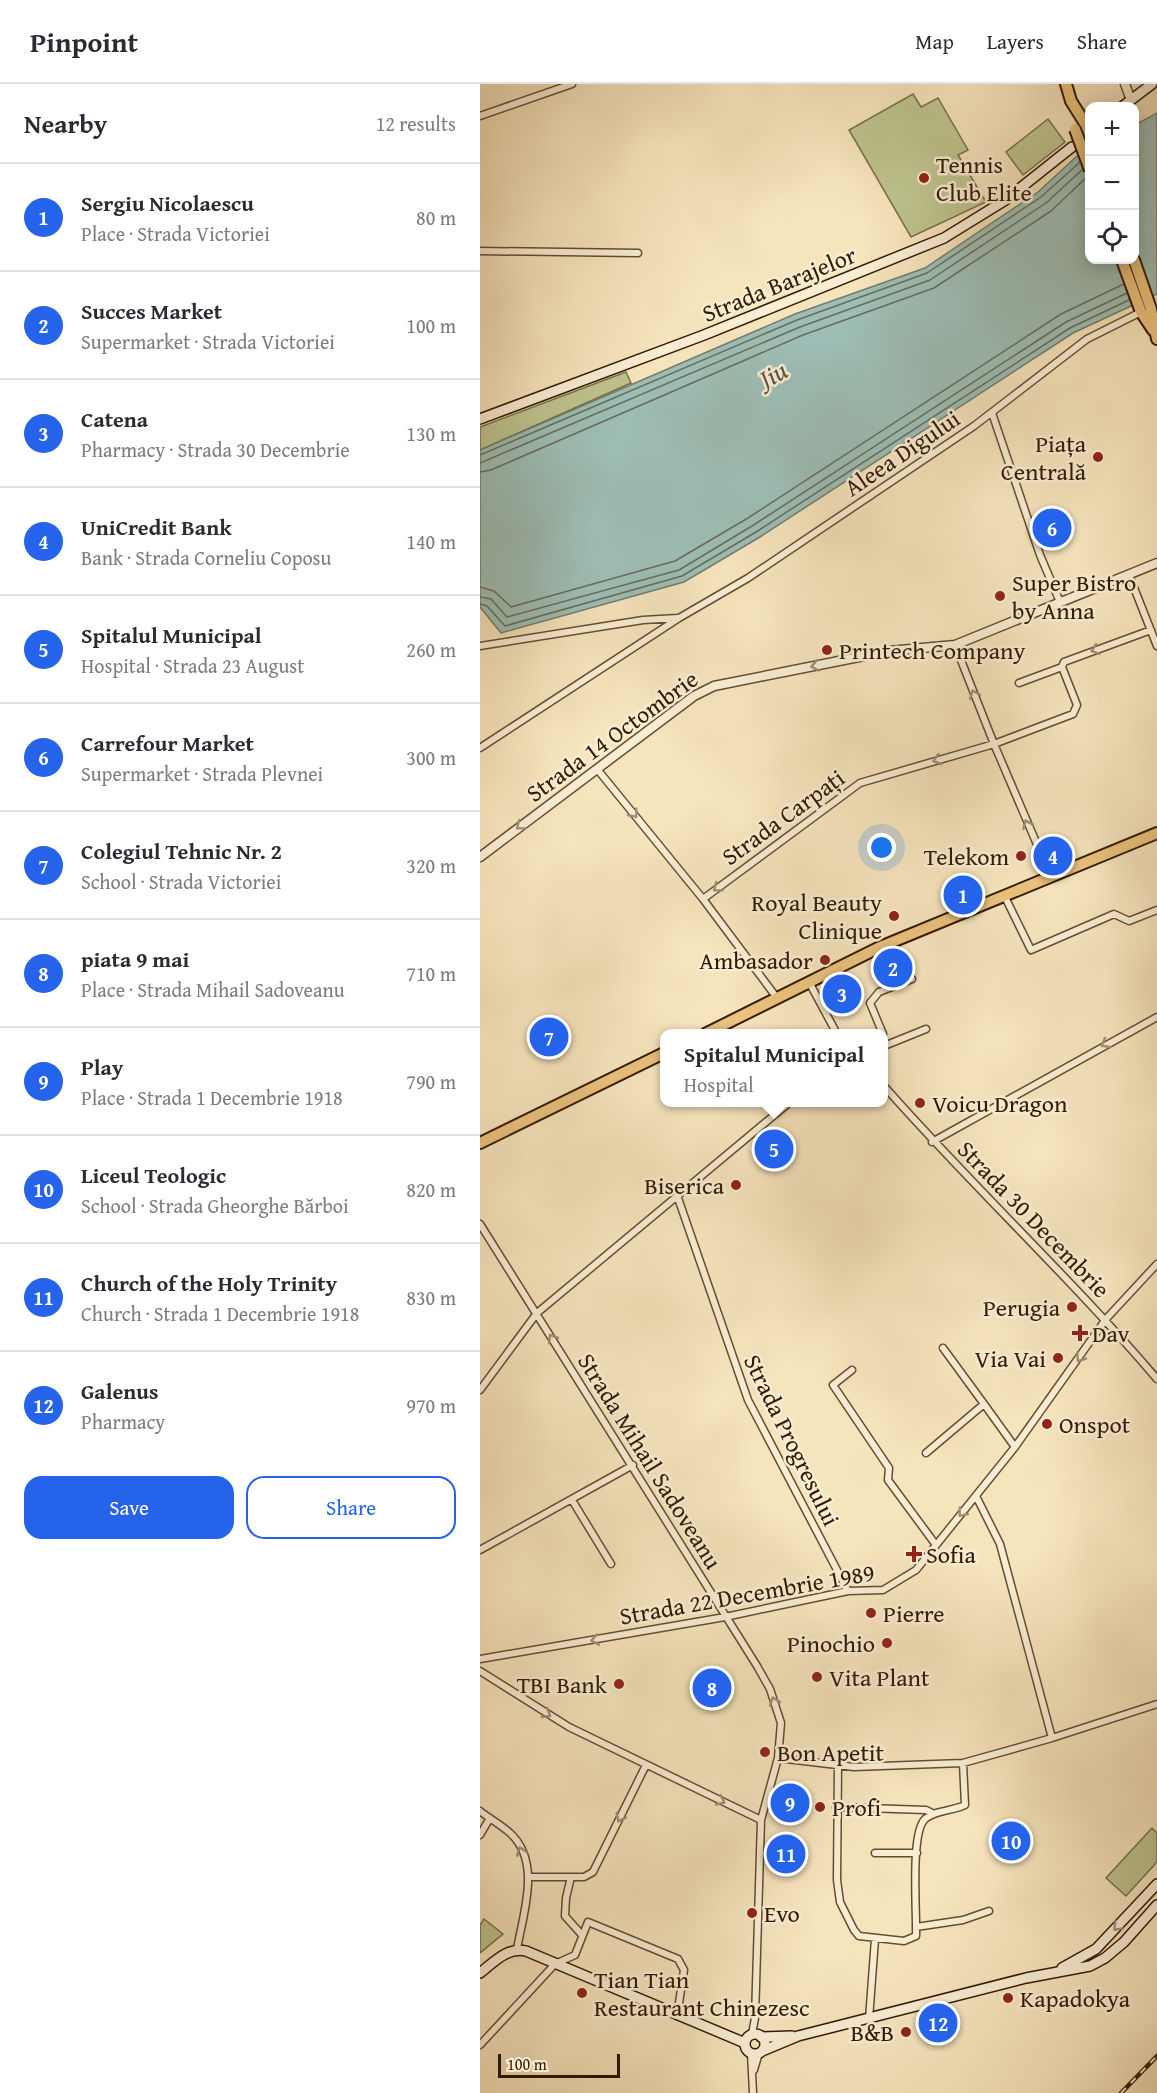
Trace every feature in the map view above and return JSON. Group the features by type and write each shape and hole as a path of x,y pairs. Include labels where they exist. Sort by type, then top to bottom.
{"main road":[{"path":"1066,84 1075,129 1085,158"},
{"path":"1128,102 1152,84"},
{"path":"1071,101 1085,125"},
{"name":"Strada Barajelor","path":"480,419 704,334 944,237 1004,201 1072,147"},
{"path":"1123,264 1139,308 1156,336"},
{"path":"1135,264 1148,299 1156,336"},
{"path":"715,1029 880,947 1157,833"},
{"path":"480,1143 660,1055"},
{"path":"1052,1973 1096,1949 1157,1884"},
{"path":"757,2052 798,2036 1052,1973 1090,1966 1105,1958 1157,1905"},
{"path":"480,1973 499,1958 517,1950 715,2032 753,2037 798,2036"},
{"path":"753,2037 765,2045 757,2052"},
{"path":"753,2037 757,2052"}],"street":[{"path":"480,116 572,84"},
{"path":"1125,84 1131,100"},
{"path":"480,251 638,253"},
{"name":"Aleea Digului","path":"480,747 679,618 748,578 992,413 1087,339 1139,308"},
{"path":"992,413 1040,555 1060,602"},
{"name":"Strada 14 Octombrie","path":"480,857 694,696 714,686 889,651 955,645 1157,563"},
{"path":"1128,575 1157,646"},
{"name":"Aleea Digului","path":"480,646 643,620 679,618"},
{"path":"1019,683 1062,667 1067,660 1151,630"},
{"path":"955,645 1051,878"},
{"name":"Strada Carpați","path":"702,899 850,788 994,744 1073,714 1077,705 1062,667"},
{"path":"597,769 702,899 777,998"},
{"path":"1005,897 1031,950 1114,914 1129,921 1157,910"},
{"path":"881,1029 870,1003 879,992 912,979"},
{"path":"809,982 834,1029"},
{"path":"933,1142 1157,1017"},
{"path":"888,1044 926,1029"},
{"name":"Strada 30 Decembrie","path":"888,1091 933,1142 1106,1319 1157,1379"},
{"path":"480,1390 537,1313 678,1198 784,1107"},
{"name":"Strada Progresului","path":"678,1198 748,1400 848,1591"},
{"name":"Strada Mihail Sadoveanu","path":"480,1224 633,1465 770,1689 781,1723 778,1758 761,1820 753,2037"},
{"name":"Strada 22 Decembrie 1989","path":"480,1659 725,1617 848,1591 883,1590 916,1570 1015,1447 1106,1319 1157,1264"},
{"path":"943,1348 1015,1447"},
{"path":"852,1370 833,1385 889,1468 888,1480 936,1545"},
{"path":"926,1454 984,1404"},
{"path":"480,1550 633,1465"},
{"path":"976,1496 1000,1544 1052,1738"},
{"path":"572,1500 611,1564"},
{"path":"480,1671 546,1714 645,1765 761,1820"},
{"path":"778,1758 838,1765 963,1763 1052,1738 1157,1704"},
{"path":"838,1765 837,1893 854,1930 860,1936 909,1940 915,1936 916,1927 917,1853 920,1827 923,1821 934,1814 965,1805 963,1763"},
{"path":"529,1877 584,1877 593,1872 645,1765"},
{"path":"836,1807 926,1810 934,1814"},
{"path":"480,1811 512,1834 518,1843 529,1877 517,1950"},
{"path":"480,1835 490,1818"},
{"path":"875,1853 917,1853"},
{"path":"571,1877 565,1916 582,1935"},
{"path":"916,1927 963,1920 988,1911"},
{"path":"480,2045 555,1964 575,1955 585,1925 593,1922 678,1959 684,1970 677,2016"},
{"path":"869,2019 875,1939"},
{"path":"753,2093 757,2052"}],"green space":[{"name":"Tennis Club Elite","path":"913,94 921,107 938,98 968,150 958,155 986,202 911,237 849,130"},
{"path":"1048,119 1065,142 1023,175 1006,152"},
{"path":"626,372 631,383 480,450 480,427"},
{"path":"1152,1828 1157,1833 1157,1862 1126,1896 1106,1878"},
{"path":"484,1919 503,1934 480,1953 480,1925"}],"water":[{"name":"Jiu","path":"1157,113 1157,294 1073,333 760,537 684,582 501,633 480,607 480,450 795,314 925,268 1038,192 1085,151 1085,264 1139,264 1139,123"}],"railway":[{"path":"1121,2093 1157,2056"}],"place":[{"name":"Tennis Club Elite","path":"924,178"},
{"name":"Piața Centrală","path":"1098,457"},
{"name":"Carrefour Market","path":"1052,528"},
{"name":"Super Bistro by Anna","path":"1000,596"},
{"name":"Printech Company","path":"827,650"},
{"name":"Telekom","path":"1021,856"},
{"name":"UniCredit Bank","path":"1053,856"},
{"name":"Sergiu Nicolaescu","path":"963,895"},
{"name":"Royal Beauty Clinique","path":"894,916"},
{"name":"Ambasador","path":"825,960"},
{"name":"Succes Market","path":"893,968"},
{"name":"Catena","path":"842,994"},
{"name":"Colegiul Tehnic Nr. 2","path":"549,1037"},
{"name":"Voicu Dragon","path":"920,1103"},
{"name":"Spitalul Municipal","path":"774,1149"},
{"name":"Biserica","path":"736,1185"},
{"name":"Perugia","path":"1072,1307"},
{"name":"Dav","path":"1080,1333"},
{"name":"Via Vai","path":"1058,1358"},
{"name":"Onspot","path":"1047,1424"},
{"name":"Sofia","path":"914,1554"},
{"name":"Pierre","path":"871,1613"},
{"name":"Pinochio","path":"887,1643"},
{"name":"Vita Plant","path":"817,1677"},
{"name":"TBI Bank","path":"619,1684"},
{"name":"piata 9 mai","path":"712,1688"},
{"name":"Bon Apetit","path":"765,1752"},
{"name":"Play","path":"790,1803"},
{"name":"Profi","path":"820,1807"},
{"name":"Liceul Teologic","path":"1011,1841"},
{"name":"Church of the Holy Trinity","path":"786,1854"},
{"name":"Evo","path":"752,1913"},
{"name":"Tian Tian Restaurant Chinezesc","path":"582,1993"},
{"name":"Kapadokya","path":"1008,1998"},
{"name":"Galenus","path":"938,2023"},
{"name":"B&B","path":"906,2032"}]}
